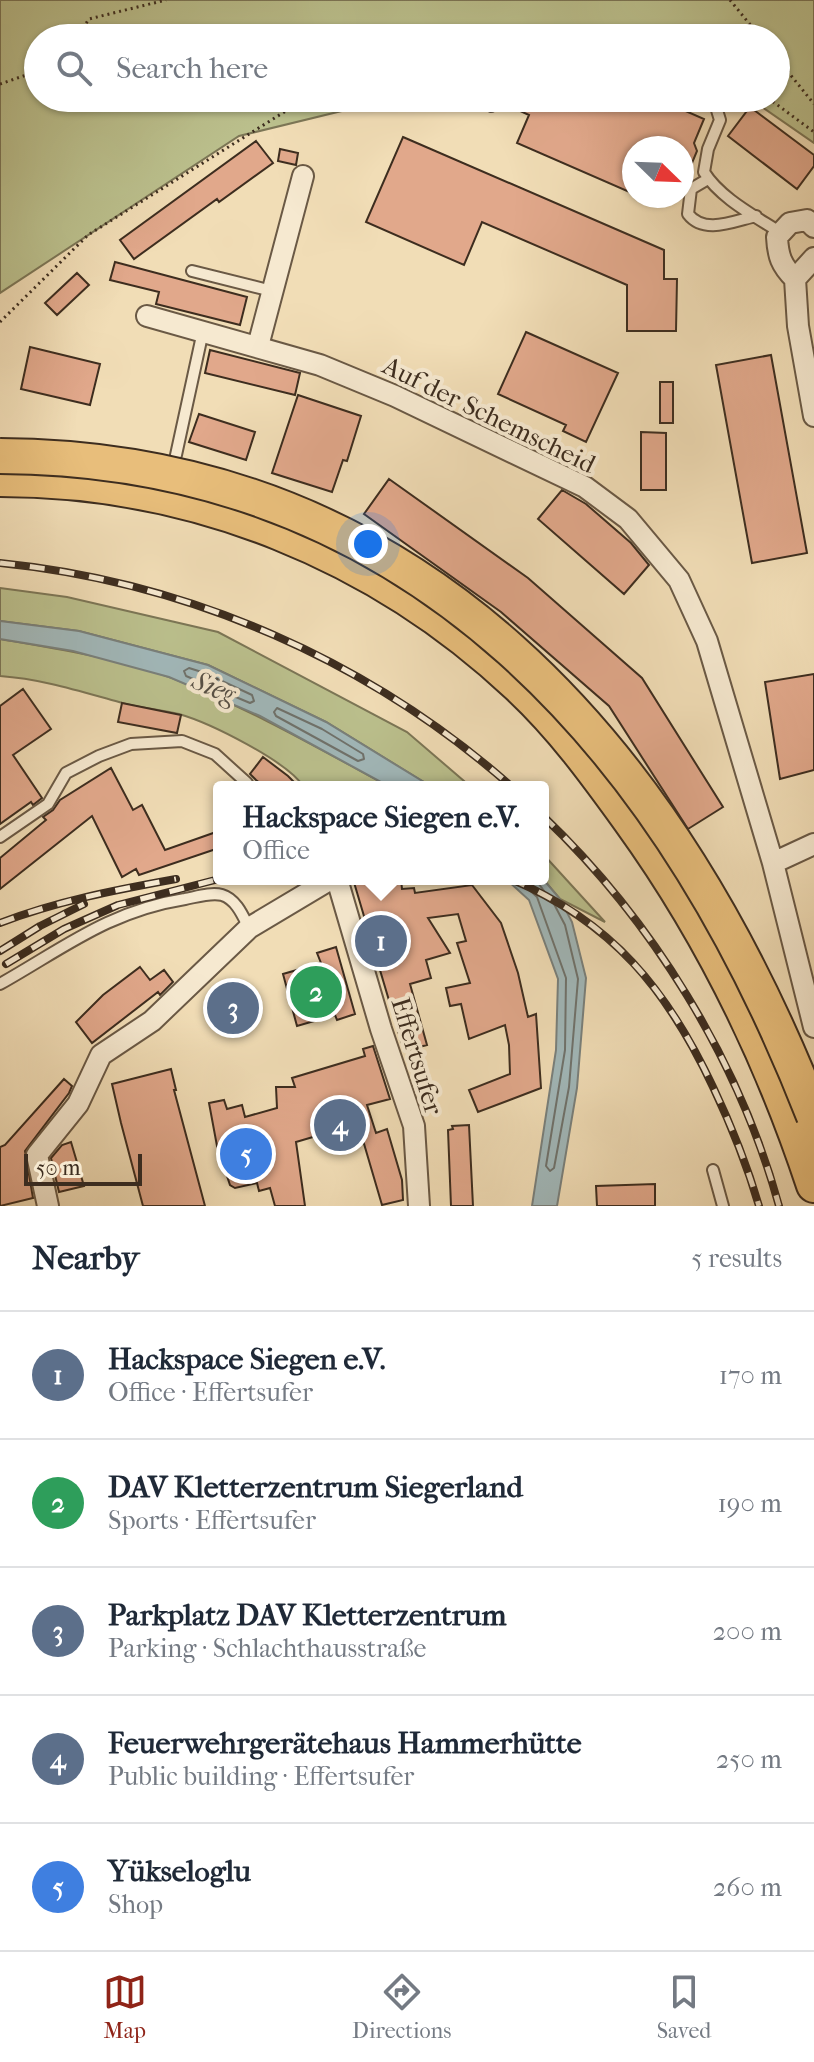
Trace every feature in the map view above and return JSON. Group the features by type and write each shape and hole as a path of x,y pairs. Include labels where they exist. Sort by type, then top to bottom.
{"highway":[{"path":"0,456 78,459 125,465 216,485 347,536 466,610 525,661 569,705 600,741 667,833 743,959 773,1019 814,1116"},
{"path":"0,479 76,482 121,488 195,503 253,521 309,544 377,578 440,620 487,657 521,688 582,755 648,845 684,901 747,1017 779,1089 814,1185"}],"street":[{"path":"258,346 303,176"},
{"path":"814,227 807,220 790,223 777,237 778,255 784,268 795,279 798,326 810,372 814,416"},
{"path":"795,279 814,258"},
{"name":"Auf der Schemscheid","path":"147,316 320,365 395,396 585,487 628,519 679,580 707,641 773,863 814,1027"},
{"path":"773,863 814,844"},
{"path":"48,1206 37,1155 78,1104 101,1055 152,1021 249,928 324,885"},
{"name":"Effertsufer","path":"336,885 414,1126 419,1206"}],"lane":[{"path":"718,112 720,120 708,149 704,172 708,179 781,233"},
{"path":"708,179 691,189 688,214 694,222 711,227 756,216"},
{"path":"192,271 272,291"},
{"path":"176,455 203,331"},
{"path":"0,837 48,804 66,773 131,744 182,741 215,754 245,781"},
{"path":"0,984 57,948 108,922 155,904 223,895 232,902 249,928"},
{"path":"713,1170 723,1206"}],"path":[{"path":"86,24 89,19 166,0"},
{"path":"730,0 750,24"},
{"path":"790,74 814,104"},
{"path":"0,84 24,76"},
{"path":"0,322 88,235 284,112"},
{"path":"787,112 814,132"}],"green space":[{"path":"0,0 814,0 814,143 769,112 790,112 790,24 24,24 24,112 338,112 239,136 0,293"},
{"path":"0,588 67,597 218,632 407,732 464,781 422,781 326,722 208,665 79,631 0,621"},
{"path":"0,639 65,650 151,671 255,715 379,781 299,781 265,755 193,719 46,683 0,676"},
{"path":"549,861 605,922 560,899 548,885"}],"water":[{"name":"Sieg","path":"0,621 79,631 208,665 326,722 422,781 379,781 260,716 169,677 73,651 0,639"},
{"path":"513,885 548,885 560,899 572,922 586,978 577,1088 557,1206 532,1206 556,1050 558,979 529,900"}],"building":[{"path":"522,112 688,112 704,119 694,143 694,136 622,136 622,189 517,143 529,115"},
{"path":"746,112 757,112 814,155 814,166 797,189 728,136"},
{"path":"403,137 664,250 664,279 677,279 676,331 627,331 627,285 482,222 464,265 366,222"},
{"path":"256,141 273,163 134,259 120,240"},
{"path":"280,149 298,153 296,165 278,161"},
{"path":"115,262 247,297 240,325 156,304 159,292 110,280"},
{"path":"77,273 89,285 57,315 45,303"},
{"path":"526,332 618,373 586,442 563,431 566,425 498,394"},
{"path":"30,347 100,364 90,405 21,389"},
{"path":"210,350 300,373 295,395 205,373"},
{"path":"771,355 807,553 752,563 716,365"},
{"path":"660,382 673,382 673,423 660,423"},
{"path":"298,395 361,416 347,461 343,460 332,492 272,473"},
{"path":"199,414 255,432 246,460 189,442"},
{"path":"641,432 666,433 666,490 641,490"},
{"path":"389,479 528,578 642,678 723,807 688,829 609,706 501,612 364,514"},
{"path":"562,490 586,504 631,543 649,565 624,594 538,519"},
{"path":"814,674 814,770 780,779 765,682"},
{"path":"23,689 51,729 13,755 42,798 0,824 0,706"},
{"path":"122,703 181,715 177,733 118,722"},
{"path":"263,757 293,781 257,781 250,774"},
{"path":"111,768 133,810 142,805 165,850 213,833 213,850 139,875 136,869 122,877 92,816 0,889 0,858 46,820 43,817 60,800"},
{"path":"355,885 402,885 402,889 414,888 415,893 472,885 501,923 518,973 528,1017 536,1014 541,1088 478,1112 469,1090 510,1074 509,1045 505,1025 469,1039 461,1004 450,1006 446,988 470,983 457,943 466,941 458,914 428,918 450,953 426,960 431,978 410,984 427,1045 404,1051"},
{"path":"336,947 355,1014 337,1020 335,1015 297,1026 283,974 321,963 317,953"},
{"path":"140,967 150,980 164,970 173,982 160,995 158,992 92,1043 76,1022 103,995"},
{"path":"373,1046 390,1099 367,1105 376,1133 387,1129 402,1180 403,1200 382,1205 362,1137 344,1142 340,1129 296,1142 305,1206 275,1206 270,1188 259,1191 257,1183 235,1188 230,1185 217,1146 209,1103 224,1100 227,1109 242,1105 245,1117 277,1108 276,1087 295,1087 292,1078 365,1056 363,1049"},
{"path":"171,1069 205,1206 143,1206 121,1123 112,1084"},
{"path":"64,1079 72,1086 69,1093 25,1151 33,1198 0,1206 0,1147"},
{"path":"469,1125 473,1206 451,1206 448,1130 453,1129 452,1126"},
{"path":"71,1142 84,1186 59,1192 51,1158 62,1145"},
{"path":"655,1184 655,1206 597,1206 596,1186"}],"railway":[{"path":"0,563 70,573 140,588 208,609 274,635 337,666 399,702 457,742 505,781"},
{"path":"549,822 620,900 687,995 741,1098 779,1206"},
{"path":"0,923 65,902 176,879"},
{"path":"6,964 64,929 118,905 213,881"},
{"path":"524,885 579,916 607,938 656,989 713,1087 738,1145 759,1206"},
{"path":"0,951 84,904"}],"place":[{"name":"Hackspace Siegen e.V.","path":"381,941"},
{"name":"DAV Kletterzentrum Siegerland","path":"316,992"},
{"name":"Parkplatz DAV Kletterzentrum","path":"233,1008"},
{"name":"Feuerwehrgerätehaus Hammerhütte","path":"340,1125"},
{"name":"Yükseloglu","path":"246,1154"}]}
